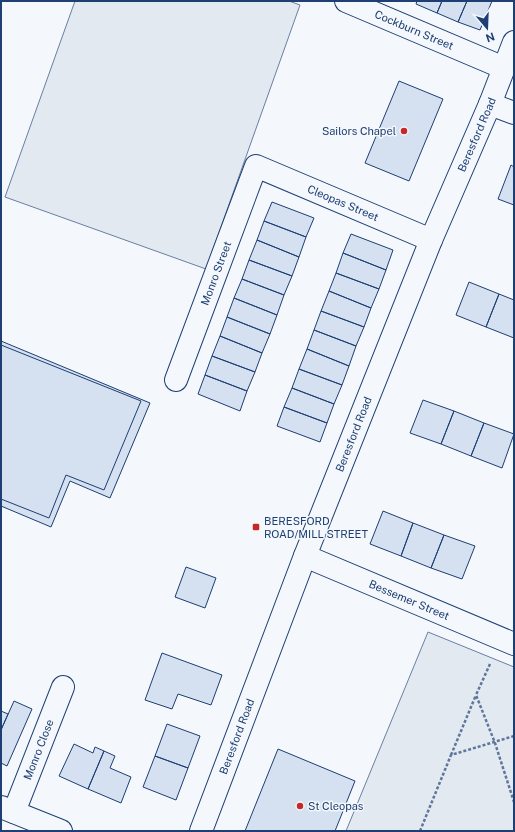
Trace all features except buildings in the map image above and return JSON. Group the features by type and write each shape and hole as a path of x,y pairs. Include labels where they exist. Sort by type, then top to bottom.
{"street":[{"name":"Cockburn Street","path":"346,1 504,68"},
{"name":"Beresford Road","path":"201,831 305,556 431,240 490,104 514,42"},
{"path":"490,104 514,113"},
{"name":"Cleopas Street","path":"256,166 431,240"},
{"name":"Monro Street","path":"176,380 256,166"},
{"name":"Bessemer Street","path":"305,556 507,641"},
{"name":"Monro Close","path":"7,810 63,687"},
{"path":"7,810 61,831"}],"path":[{"path":"420,831 476,695 507,641"},
{"path":"476,695 495,743 514,802"},
{"path":"451,755 495,743 514,736"}],"shaded area":[{"path":"75,1 289,1 300,5 206,269 5,197"},
{"path":"428,632 514,667 514,831 346,831"}],"place":[{"name":"Sailors Chapel","path":"404,131"},
{"name":"BERESFORD ROAD/MILL STREET","path":"256,527"},
{"name":"St Cleopas","path":"300,806"}]}
